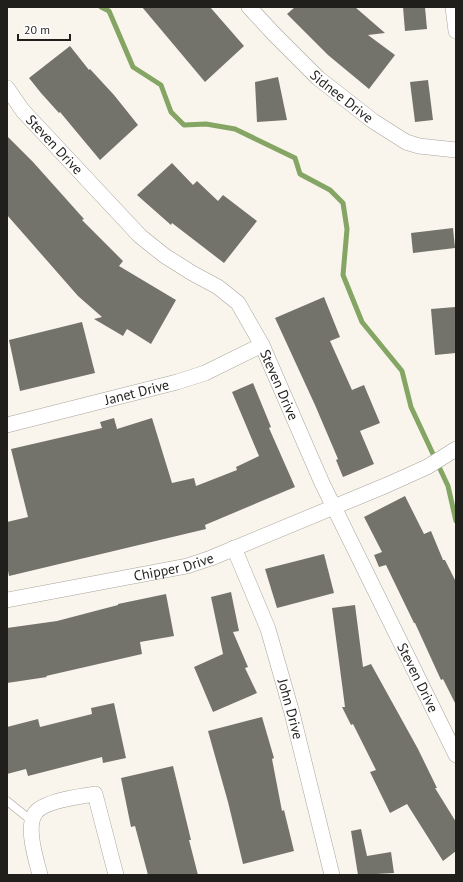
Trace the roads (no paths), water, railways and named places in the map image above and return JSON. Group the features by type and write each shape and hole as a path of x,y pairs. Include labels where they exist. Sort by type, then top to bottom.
{"street":[{"name":"Sidnee Drive","path":"249,7 318,78 373,121 406,142 419,146 456,150"},
{"path":"453,7 456,31"},
{"name":"Steven Drive","path":"7,88 23,111 140,236 165,256 218,287 238,303 262,345 333,507 456,755"},
{"name":"Janet Drive","path":"7,425 177,382 205,373 262,345"},
{"name":"Chipper Drive","path":"7,600 187,566 234,548 427,467 456,449"},
{"name":"John Drive","path":"234,548 268,629 292,713 332,875"},
{"path":"40,875 34,848 32,821 36,812 44,806 95,794 116,875"}],"lane":[{"path":"7,801 32,821"}],"waterway":[{"path":"101,7 109,11 133,67 161,85 171,112 184,125 206,124 235,129 295,158 300,174 330,190 343,203 347,229 343,275 362,322 402,371 411,407 448,486 456,521"}]}
